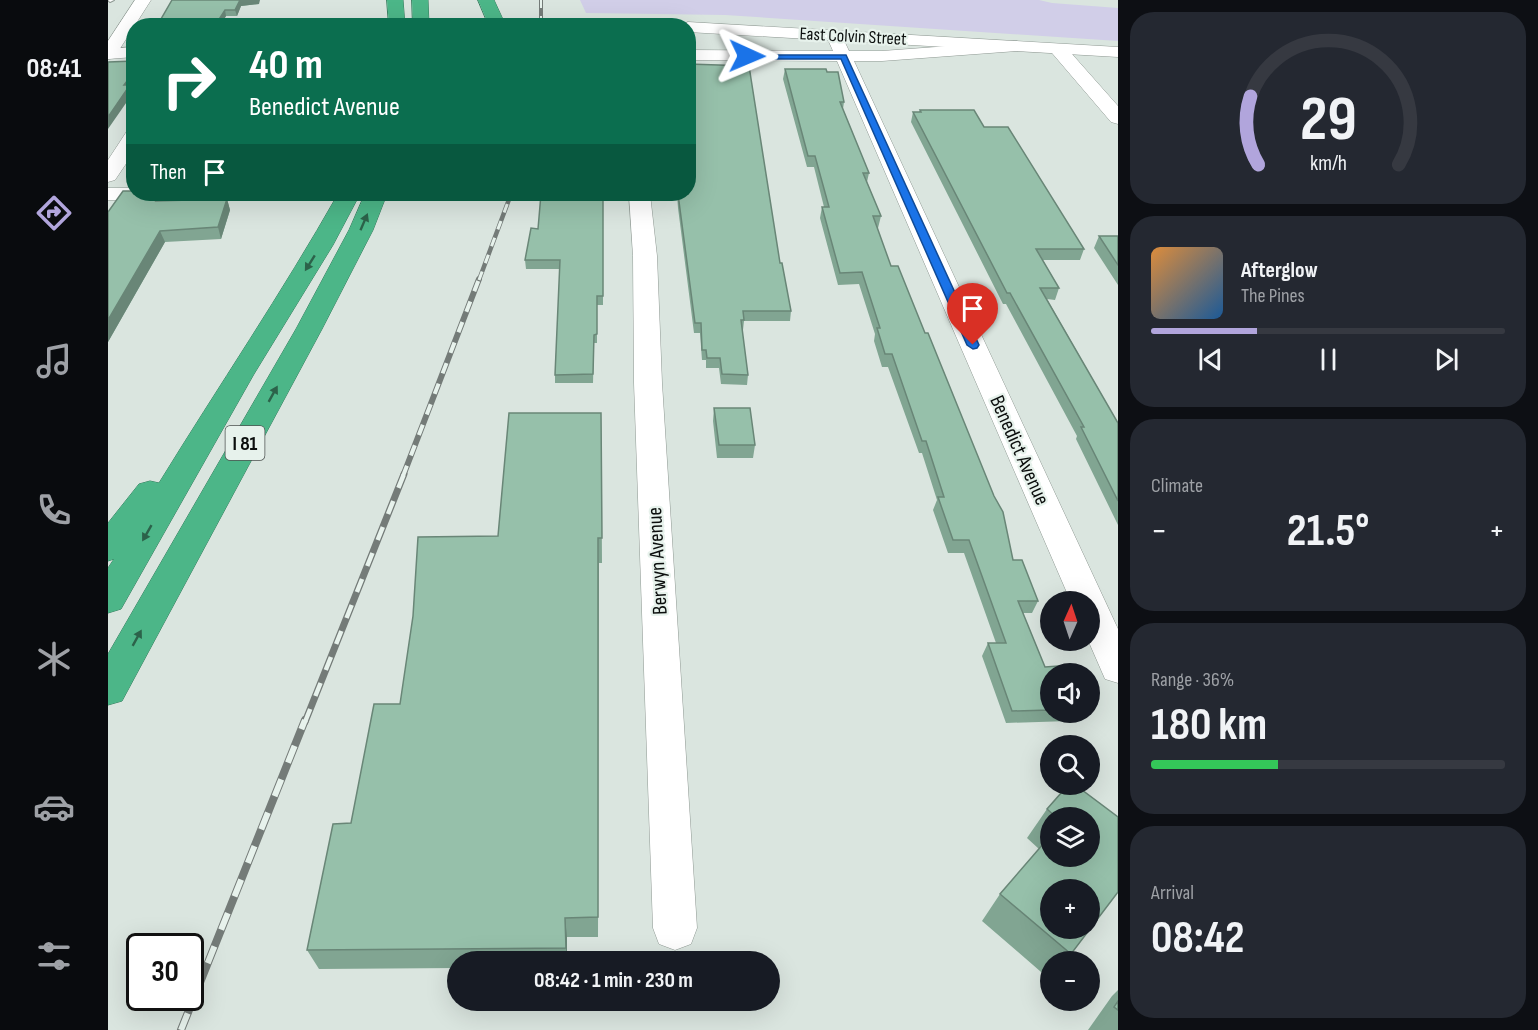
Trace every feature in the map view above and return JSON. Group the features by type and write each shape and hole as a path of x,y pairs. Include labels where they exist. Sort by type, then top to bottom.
{"highway":[{"path":"395,0 396,18"},
{"path":"486,0 494,18"},
{"name":"I 81","path":"108,599 345,201"},
{"name":"I 81","path":"108,689 309,329 361,230 373,201"},
{"path":"108,548 240,374"}],"street":[{"path":"131,18 143,0"},
{"path":"108,54 126,26"},
{"name":"East Colvin Street","path":"696,28 838,46 944,53 1017,46"},
{"name":"East Colvin Street","path":"696,55 838,46 1017,46 1118,52"},
{"name":"Benedict Avenue","path":"838,46 1083,591"},
{"path":"1058,49 1118,118"},
{"path":"108,54 126,53"},
{"path":"108,176 126,148"},
{"path":"108,194 126,194"},
{"name":"Berwyn Avenue","path":"640,201 645,256 648,395 675,928"},
{"name":"Benedict Avenue","path":"1100,629 1118,668"}],"shaded area":[{"path":"580,0 1039,0 1118,8 1118,41 725,15 586,13"}],"building":[{"path":"172,0 240,0 235,10 225,10 220,18 162,18"},
{"path":"126,61 124,85 126,85 126,91 108,117 108,62"},
{"path":"696,64 749,66 780,263 782,263 791,311 743,311 744,320 741,320 748,375 722,374 720,358 707,358 706,350 702,350 701,323 695,323 679,201 696,201"},
{"path":"785,69 826,69 827,72 838,72 844,102 840,102 869,173 863,173 881,216 873,216 891,266 898,266 925,333 928,333 994,496 1003,512 1013,560 1022,560 1038,601 1018,601 1043,663 1040,663 1040,710 1012,711 988,643 1006,643 969,540 953,540 938,497 944,497 926,441 922,441 892,354 885,354 877,328 880,328 862,272 840,273 822,207 829,207 815,156 808,156"},
{"path":"920,110 974,110 984,127 1008,127 1084,249 1036,249 1059,288 1040,288 1118,423 1118,501 1081,427 1084,427 1010,293 1007,293 913,112 921,112"},
{"path":"123,191 126,191 126,201 226,201 218,227 160,231 108,320 108,212"},
{"path":"540,201 603,201 603,296 597,296 597,334 594,335 593,374 555,375 560,260 525,260 531,228 538,229"},
{"path":"1099,236 1118,236 1118,265"},
{"path":"714,408 750,408 755,445 719,445"},
{"path":"509,413 601,413 602,538 598,538 598,917 565,918 566,948 307,950 333,824 351,823 374,704 400,704 413,616 418,537 498,536"},
{"path":"1059,795 1089,795 1118,817 1118,892 1100,916 1100,879 1040,879 1040,928 1000,894 1040,848 1040,867 1100,867 1100,807 1049,807"},
{"path":"1053,939 1082,939 1073,951 1067,951"}],"railway":[{"path":"541,0 541,18"},
{"path":"479,280 508,201"},
{"path":"403,476 479,279"},
{"path":"305,722 404,474"},
{"path":"181,1030 305,720"}],"route":[{"path":"747,56 843,57 973,345"}]}
